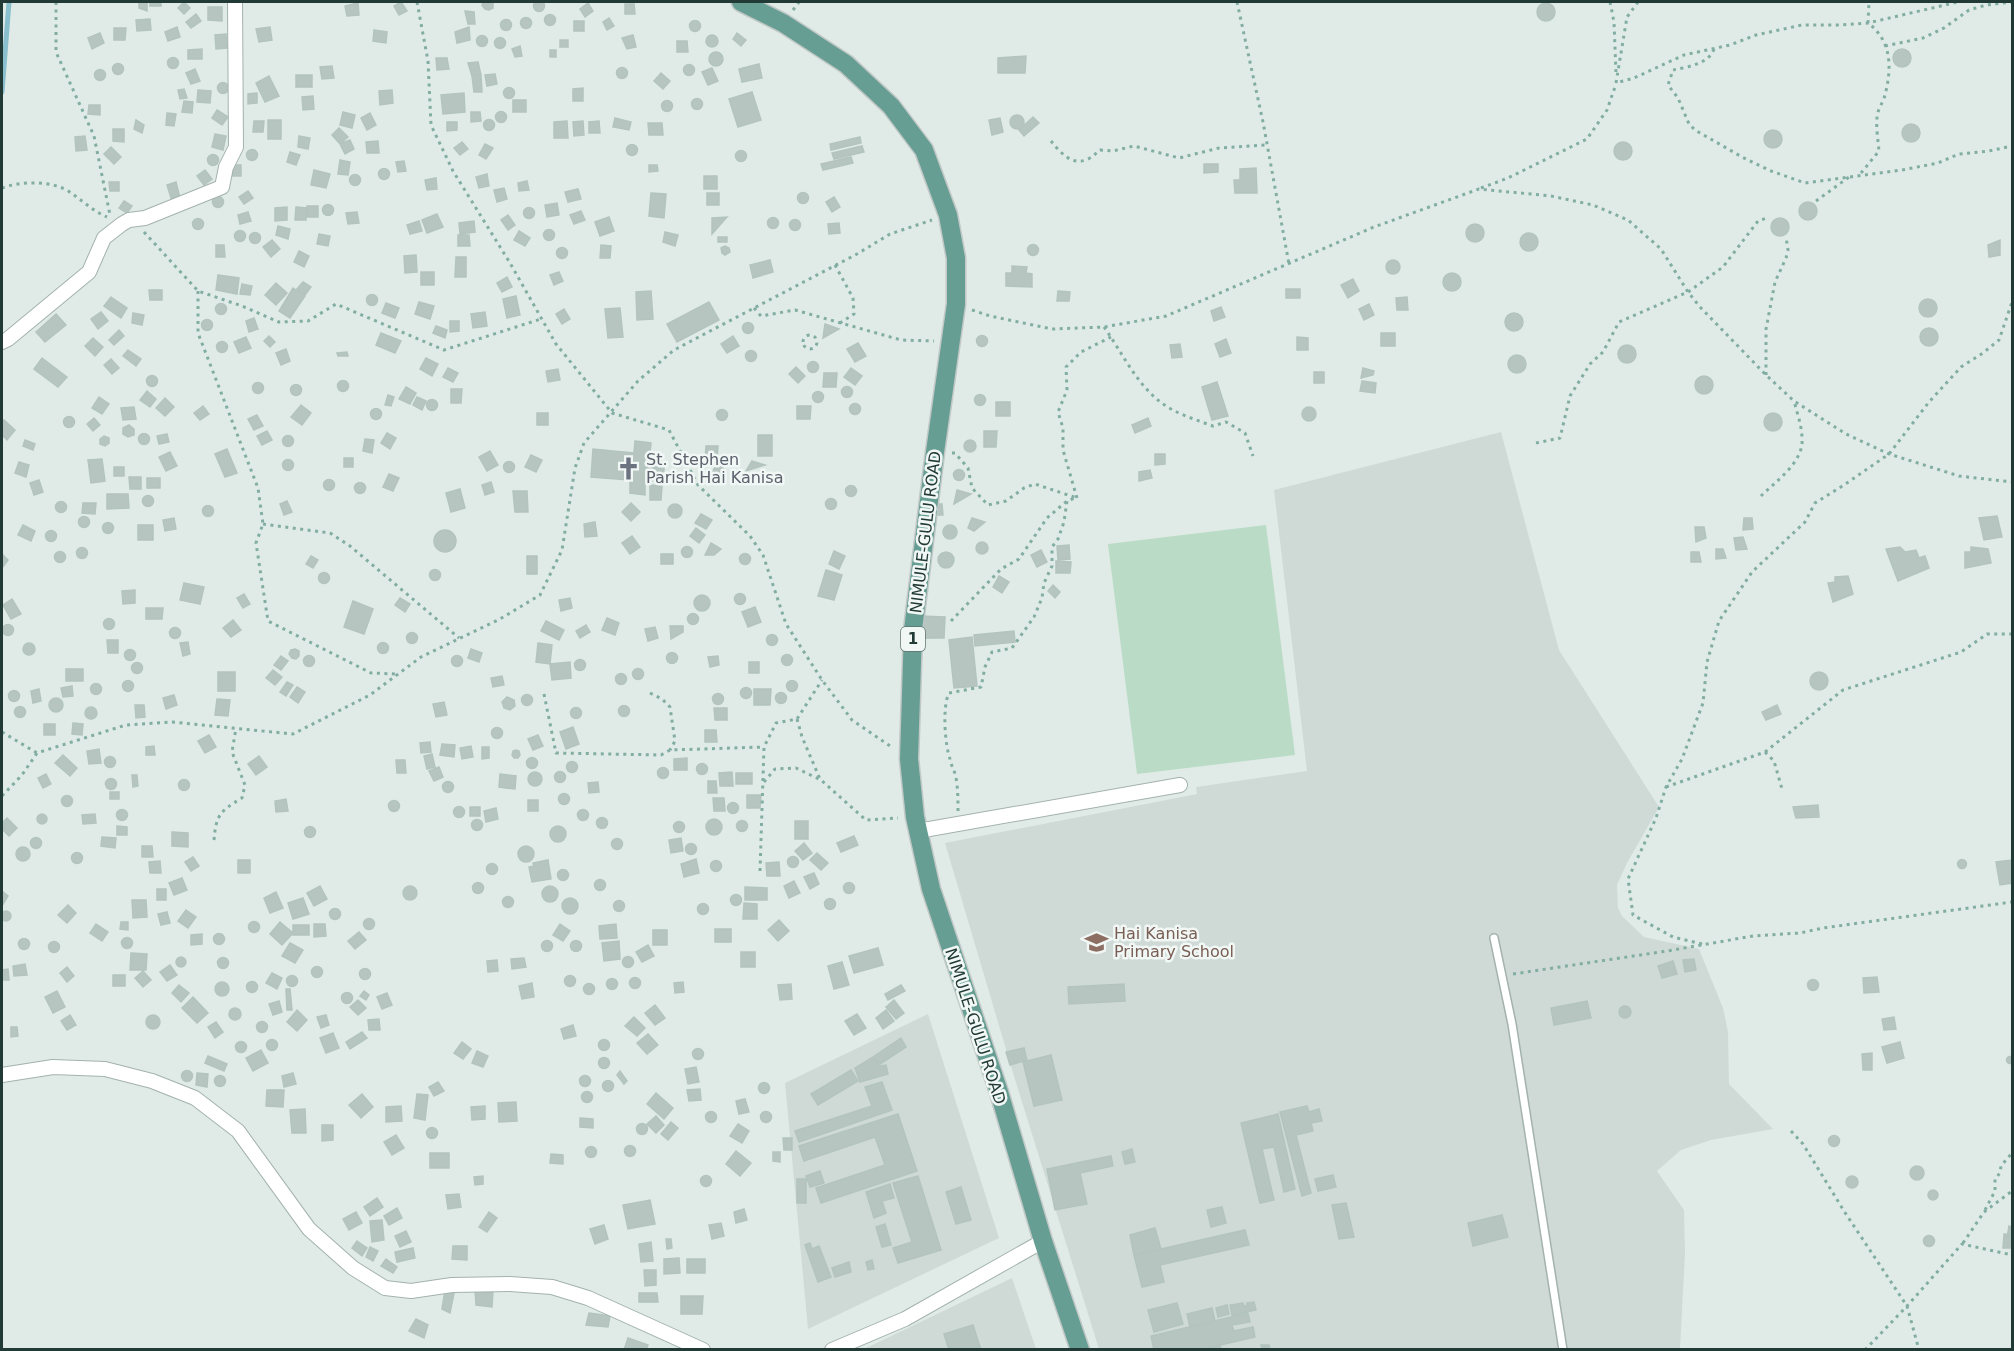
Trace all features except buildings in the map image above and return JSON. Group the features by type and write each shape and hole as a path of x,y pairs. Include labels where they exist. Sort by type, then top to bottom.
{"main road":[{"name":"NIMULE-GULU ROAD","path":"741,2 783,23 846,64 891,106 924,150 948,215 956,258 956,304 914,630 909,759 916,824 931,889 999,1092 1043,1241 1080,1350"}],"street":[{"path":"2,342 89,272 104,238 129,220 145,218 222,187 226,166 236,147 235,2"},
{"path":"916,824 1180,785"},
{"path":"2,1075 53,1067 105,1069 152,1081 195,1098 238,1131 309,1229 353,1268 385,1288 411,1291 452,1285 510,1284 552,1287 588,1298 703,1350"},
{"path":"832,1350 905,1319 1043,1241"}],"lane":[{"path":"1494,939 1514,1035 1563,1350"}],"path":[{"path":"2,188 27,182 69,191 98,213 111,219 94,136 56,52 56,2"},
{"path":"417,2 428,61 431,125 453,171 510,263 555,344 612,412 669,430 698,484 750,536 763,555 786,624 822,680 852,720 909,759"},
{"path":"1237,2 1289,264"},
{"path":"1610,2 1614,22 1616,83"},
{"path":"956,304 990,316 1052,329 1104,327 1166,316 1374,227 1508,178 1587,139 1607,110 1616,83 1627,17 1638,2"},
{"path":"1868,23 1869,2"},
{"path":"1616,83 1634,78 1684,56 1756,35 1802,25 1868,23 1958,2"},
{"path":"1885,46 1923,38 1944,28 1969,10 1986,5 2013,2"},
{"path":"1860,174 1879,151 1877,116 1885,96 1891,64 1876,29 1868,23"},
{"path":"1714,49 1711,56 1701,62 1673,70 1668,85 1678,98 1689,124 1695,130 1752,162 1805,183 1938,163 1959,154 1989,152 2013,146"},
{"path":"1051,141 1065,157 1079,162 1089,159 1100,150 1113,151 1134,146 1179,158 1220,148 1266,145"},
{"path":"1816,201 1851,176"},
{"path":"1479,189 1551,196 1593,205 1628,220 1660,249 1688,292 1707,314 1794,401 1846,434 1889,454 1959,476 2013,483"},
{"path":"2,796 22,775 37,753 126,725 172,722 293,734 370,695 421,657 500,619 540,595 562,550 575,468 584,443 638,381 674,350 890,234 948,215"},
{"path":"1536,443 1560,438 1570,396 1590,364 1603,351 1619,322 1688,292 1724,267 1758,221 1767,218"},
{"path":"129,220 150,237 198,291 279,322 308,321 336,304 444,350 542,320"},
{"path":"1766,375 1766,329 1775,282 1788,250 1786,237"},
{"path":"835,265 853,298 854,314 840,323"},
{"path":"198,291 198,333 258,488 263,524 256,543 268,621 371,673 397,674"},
{"path":"1702,944 1673,937 1633,915 1628,879 1656,818 1666,787 1682,759 1703,703 1707,662 1719,621 1752,572 1804,522 1815,503 1889,454 1929,402 1961,367 1999,340 2013,302"},
{"path":"754,308 761,316 795,310 901,340 950,341"},
{"path":"1104,327 1140,381 1169,408 1214,426 1226,422 1245,433 1253,456"},
{"path":"808,336 813,336 817,340 817,345 808,349 804,340 808,336"},
{"path":"1077,498 1063,450 1063,428 1058,412 1067,390 1066,367 1082,352 1112,337"},
{"path":"1761,496 1800,454 1803,440 1794,401"},
{"path":"935,453 947,451 955,453 968,468 972,488 988,505 1006,501 1024,488 1035,484 1077,498"},
{"path":"951,621 1001,569 1018,560 1047,518 1067,501 1077,498"},
{"path":"958,814 958,792 946,740 946,700 949,693 981,687 985,667 992,652 1012,648 1034,618 1042,598 1044,583 1052,566 1052,547 1058,539 1064,522 1067,501"},
{"path":"263,524 330,533 350,546 459,638"},
{"path":"1666,787 1765,752 1843,690 1961,652 1987,634 2013,634"},
{"path":"760,871 764,747 776,723 797,719 822,680"},
{"path":"650,693 662,699 670,707 675,741 670,750"},
{"path":"544,694 556,753 661,755 670,750 764,747"},
{"path":"797,719 802,737 821,780"},
{"path":"214,840 216,820 229,806 242,798 244,785 232,752 236,728"},
{"path":"2,732 37,753"},
{"path":"1765,752 1773,761 1782,789"},
{"path":"763,784 775,769 796,768 821,780 866,820 916,824"},
{"path":"1502,976 1753,936 1800,933 2013,902"},
{"path":"1791,1131 1803,1144 1907,1306 1919,1350"},
{"path":"1865,1350 1962,1244 1995,1191 1995,1179 2000,1173 2001,1166 2013,1153"},
{"path":"1984,1212 2013,1191"},
{"path":"1962,1244 2013,1255"}],"shaded area":[{"path":"1501,432 1559,650 1659,807 1617,885 1618,908 1622,916 1644,937 1699,949 1723,1008 1728,1032 1729,1084 1773,1129 1711,1140 1681,1150 1657,1171 1684,1210 1685,1253 1680,1349 1099,1349 1013,1073 945,843 1197,794 1196,787 1307,771 1274,490"},
{"path":"928,1014 999,1238 808,1329 785,1083"},
{"path":"1012,1278 1036,1349 862,1350"}],"green space":[{"path":"1266,525 1295,755 1137,774 1108,544"}],"waterway":[{"path":"2,92 9,2"}],"place":[{"name":"St. Stephen Parish Hai Kanisa","path":"628,468"},
{"name":"Hai Kanisa Primary School","path":"1096,942"}]}
